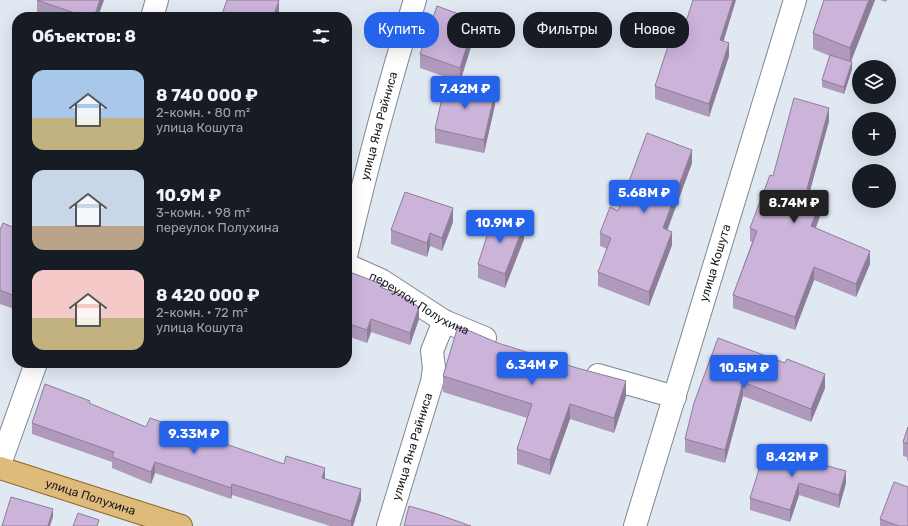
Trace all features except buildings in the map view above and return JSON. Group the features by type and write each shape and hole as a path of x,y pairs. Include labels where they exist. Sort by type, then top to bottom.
{"main road":[{"name":"улица Полухина","path":"0,468 181,526"}],"street":[{"path":"153,12 157,0"},
{"name":"улица Яна Райниса","path":"352,230 369,157 397,57 415,0"},
{"name":"улица Кошута","path":"636,526 795,0"},
{"name":"переулок Полухина","path":"352,267 381,280 444,320 502,346"},
{"name":"улица Яна Райниса","path":"388,526 432,382 434,368 432,351 444,320"},
{"path":"0,464 34,368"},
{"path":"581,371 675,397"}]}
